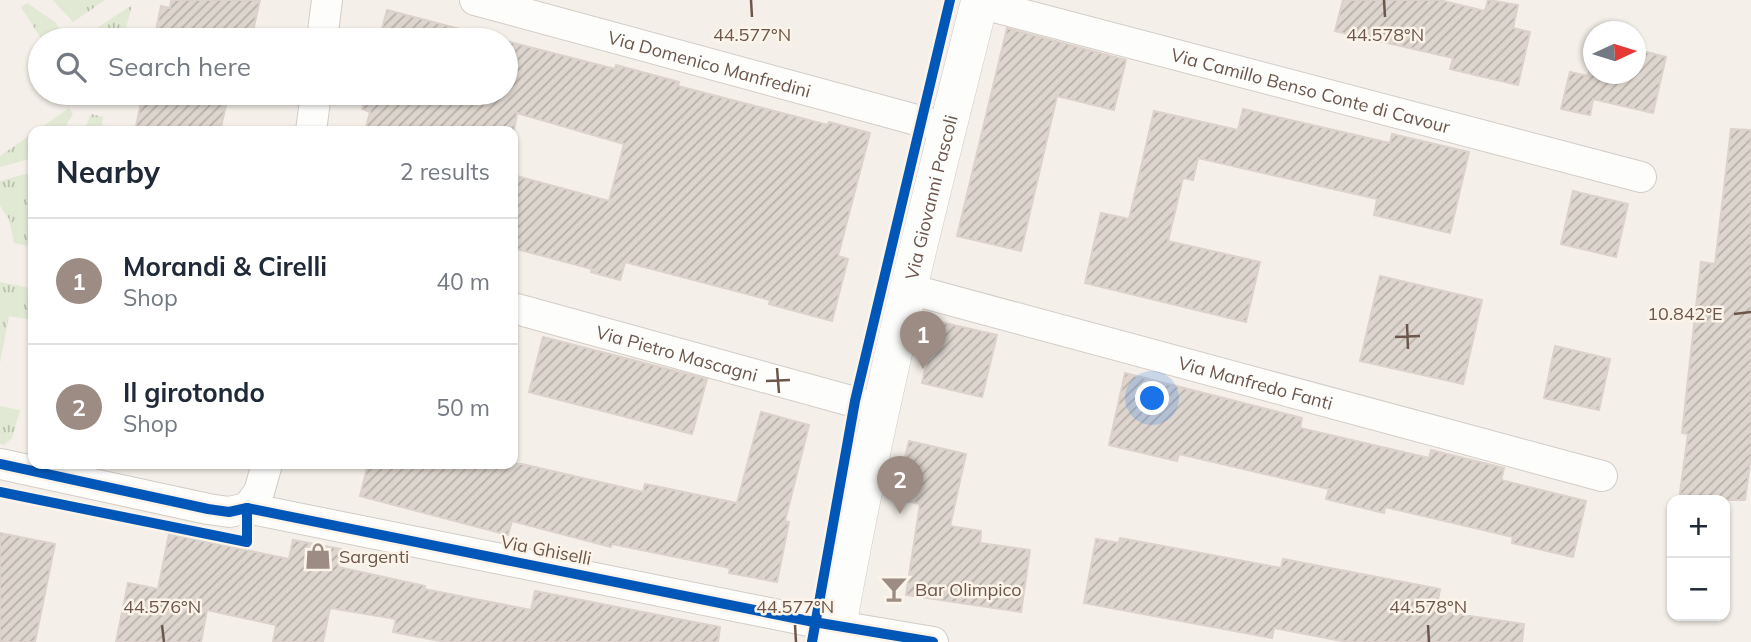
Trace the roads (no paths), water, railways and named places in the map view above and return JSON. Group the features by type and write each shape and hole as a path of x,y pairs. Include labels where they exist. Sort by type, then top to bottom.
{"street":[{"path":"324,28 327,0"},
{"name":"Via Domenico Manfredini","path":"475,0 946,128"},
{"name":"Via Giovanni Pascoli","path":"837,634 880,409 946,128 980,2"},
{"name":"Via Camillo Benso Conte di Cavour","path":"980,2 1641,177"},
{"path":"312,126 314,105"},
{"name":"Via Manfredo Fanti","path":"909,289 1602,476"},
{"name":"Via Pietro Mascagni","path":"518,308 880,409"},
{"name":"Via Ghiselli","path":"0,464 208,509 229,512 247,508 837,634 933,642"},
{"path":"247,508 259,492 266,469"}],"place":[{"name":"Morandi & Cirelli","path":"923,369"},
{"name":"Il girotondo","path":"900,514"},
{"name":"Sargenti","path":"318,556"},
{"name":"Bar Olimpico","path":"894,589"}]}
